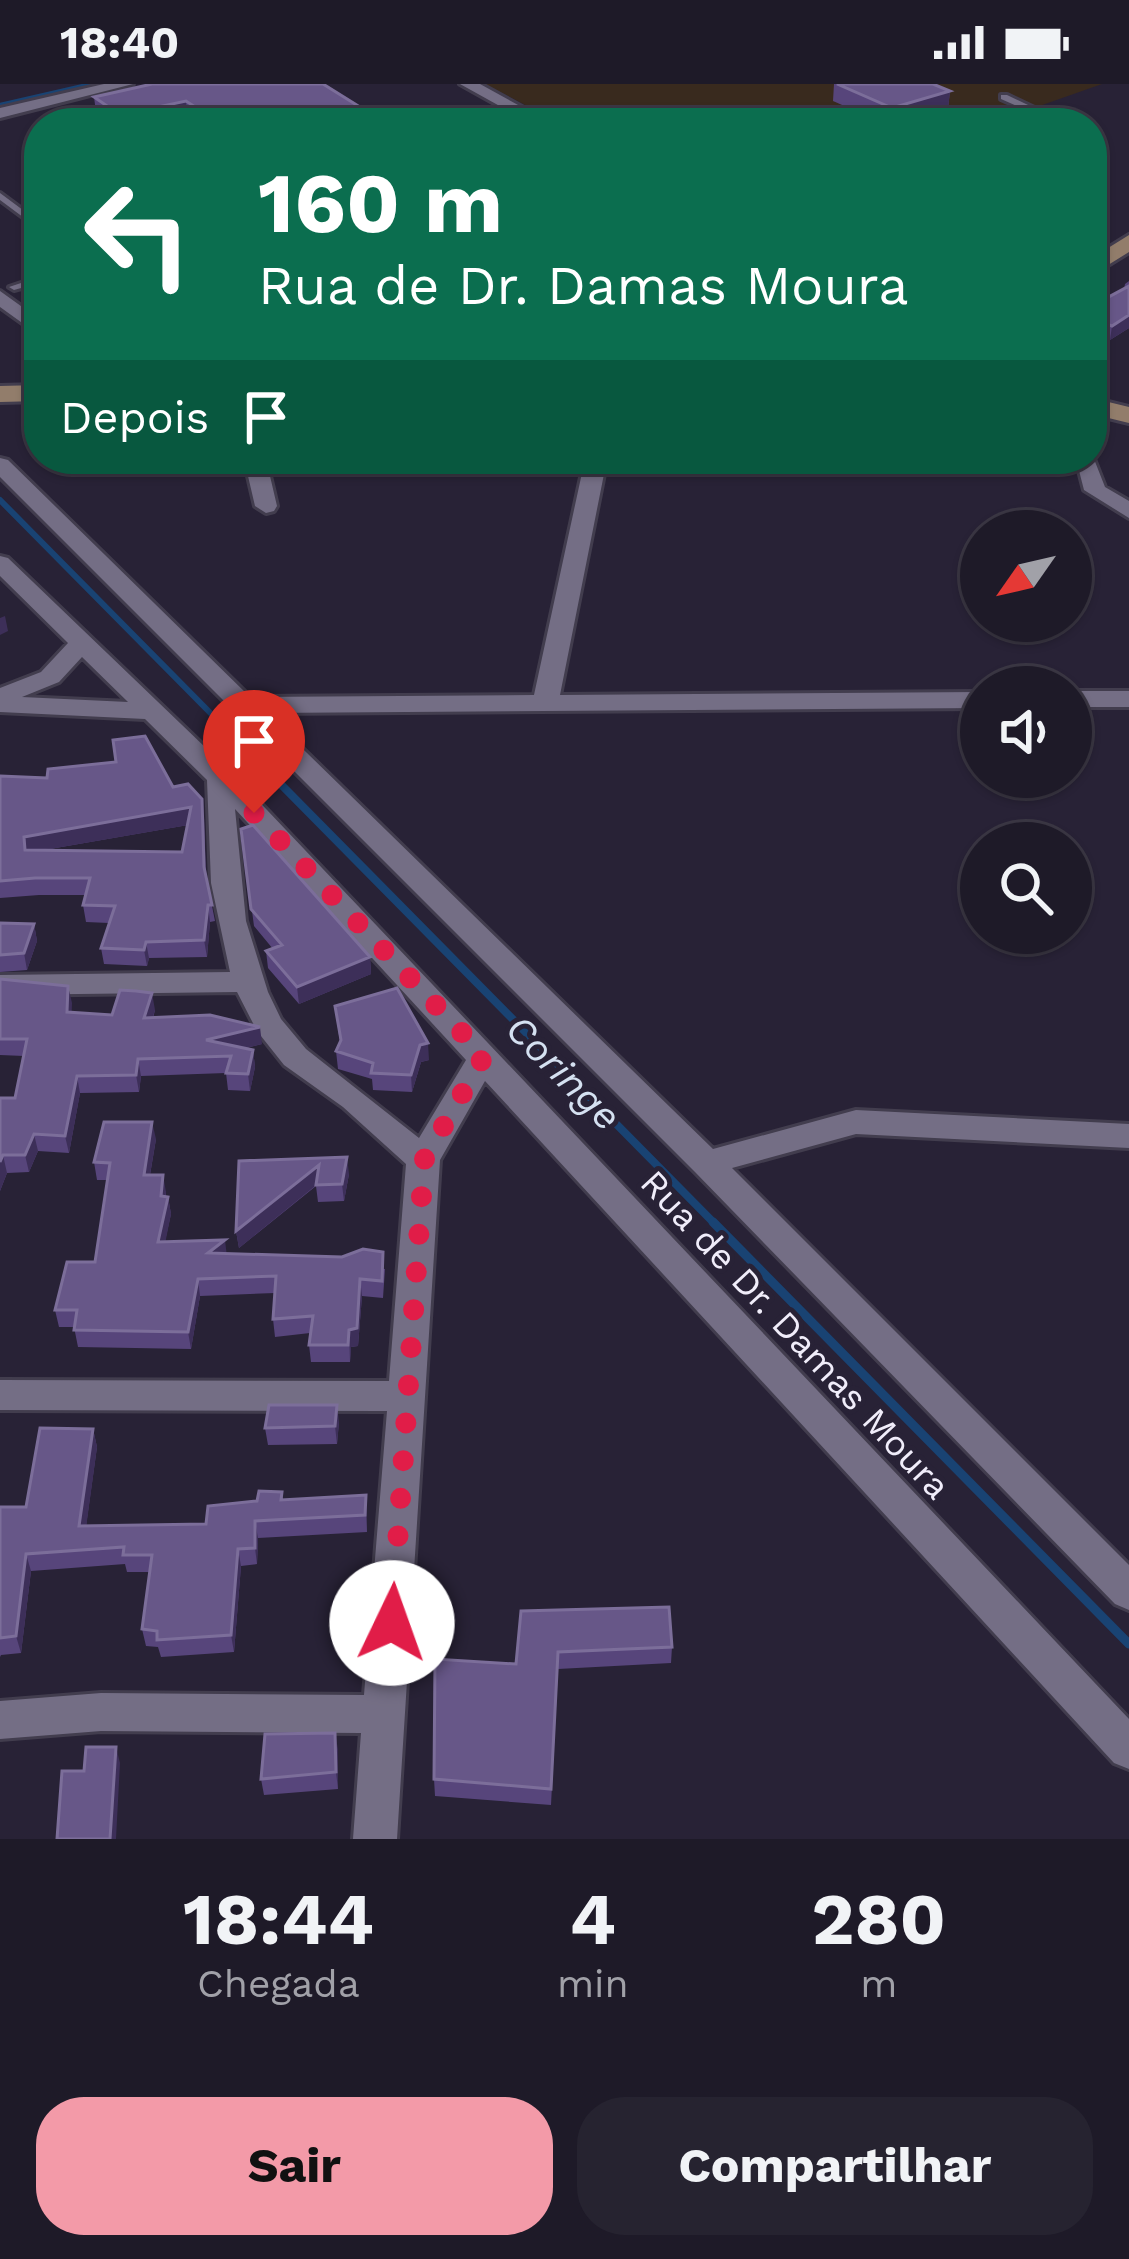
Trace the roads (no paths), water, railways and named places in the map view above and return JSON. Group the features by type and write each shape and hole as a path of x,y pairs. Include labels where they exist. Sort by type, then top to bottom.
{"street":[{"path":"0,112 125,84"},
{"path":"468,84 514,108"},
{"path":"4,286 24,311"},
{"path":"0,465 707,1163 1129,1592"},
{"path":"259,474 266,506"},
{"path":"544,704 593,474"},
{"path":"1091,474 1095,490 1129,511"},
{"name":"Rua de Dr. Damas Moura","path":"0,563 221,778 1129,1749"},
{"path":"0,700 50,677 80,644"},
{"path":"1092,699 1129,699"},
{"path":"0,700 148,711"},
{"path":"245,705 960,700"},
{"path":"221,778 223,880 250,982 272,1030 291,1054 354,1099 424,1160"},
{"path":"0,985 250,982"},
{"path":"375,1839 424,1160 484,1056"},
{"path":"707,1163 856,1122 1129,1136"},
{"path":"0,1395 405,1396"},
{"path":"0,1720 101,1712 386,1714"}],"lane":[{"path":"1004,97 1029,108"},
{"path":"0,196 24,214"}],"waterway":[{"path":"0,105 92,84"},
{"name":"Coringe","path":"0,500 244,747"},
{"name":"Coringe","path":"241,744 716,1225"},
{"name":"Coringe","path":"713,1222 1129,1644"}]}
